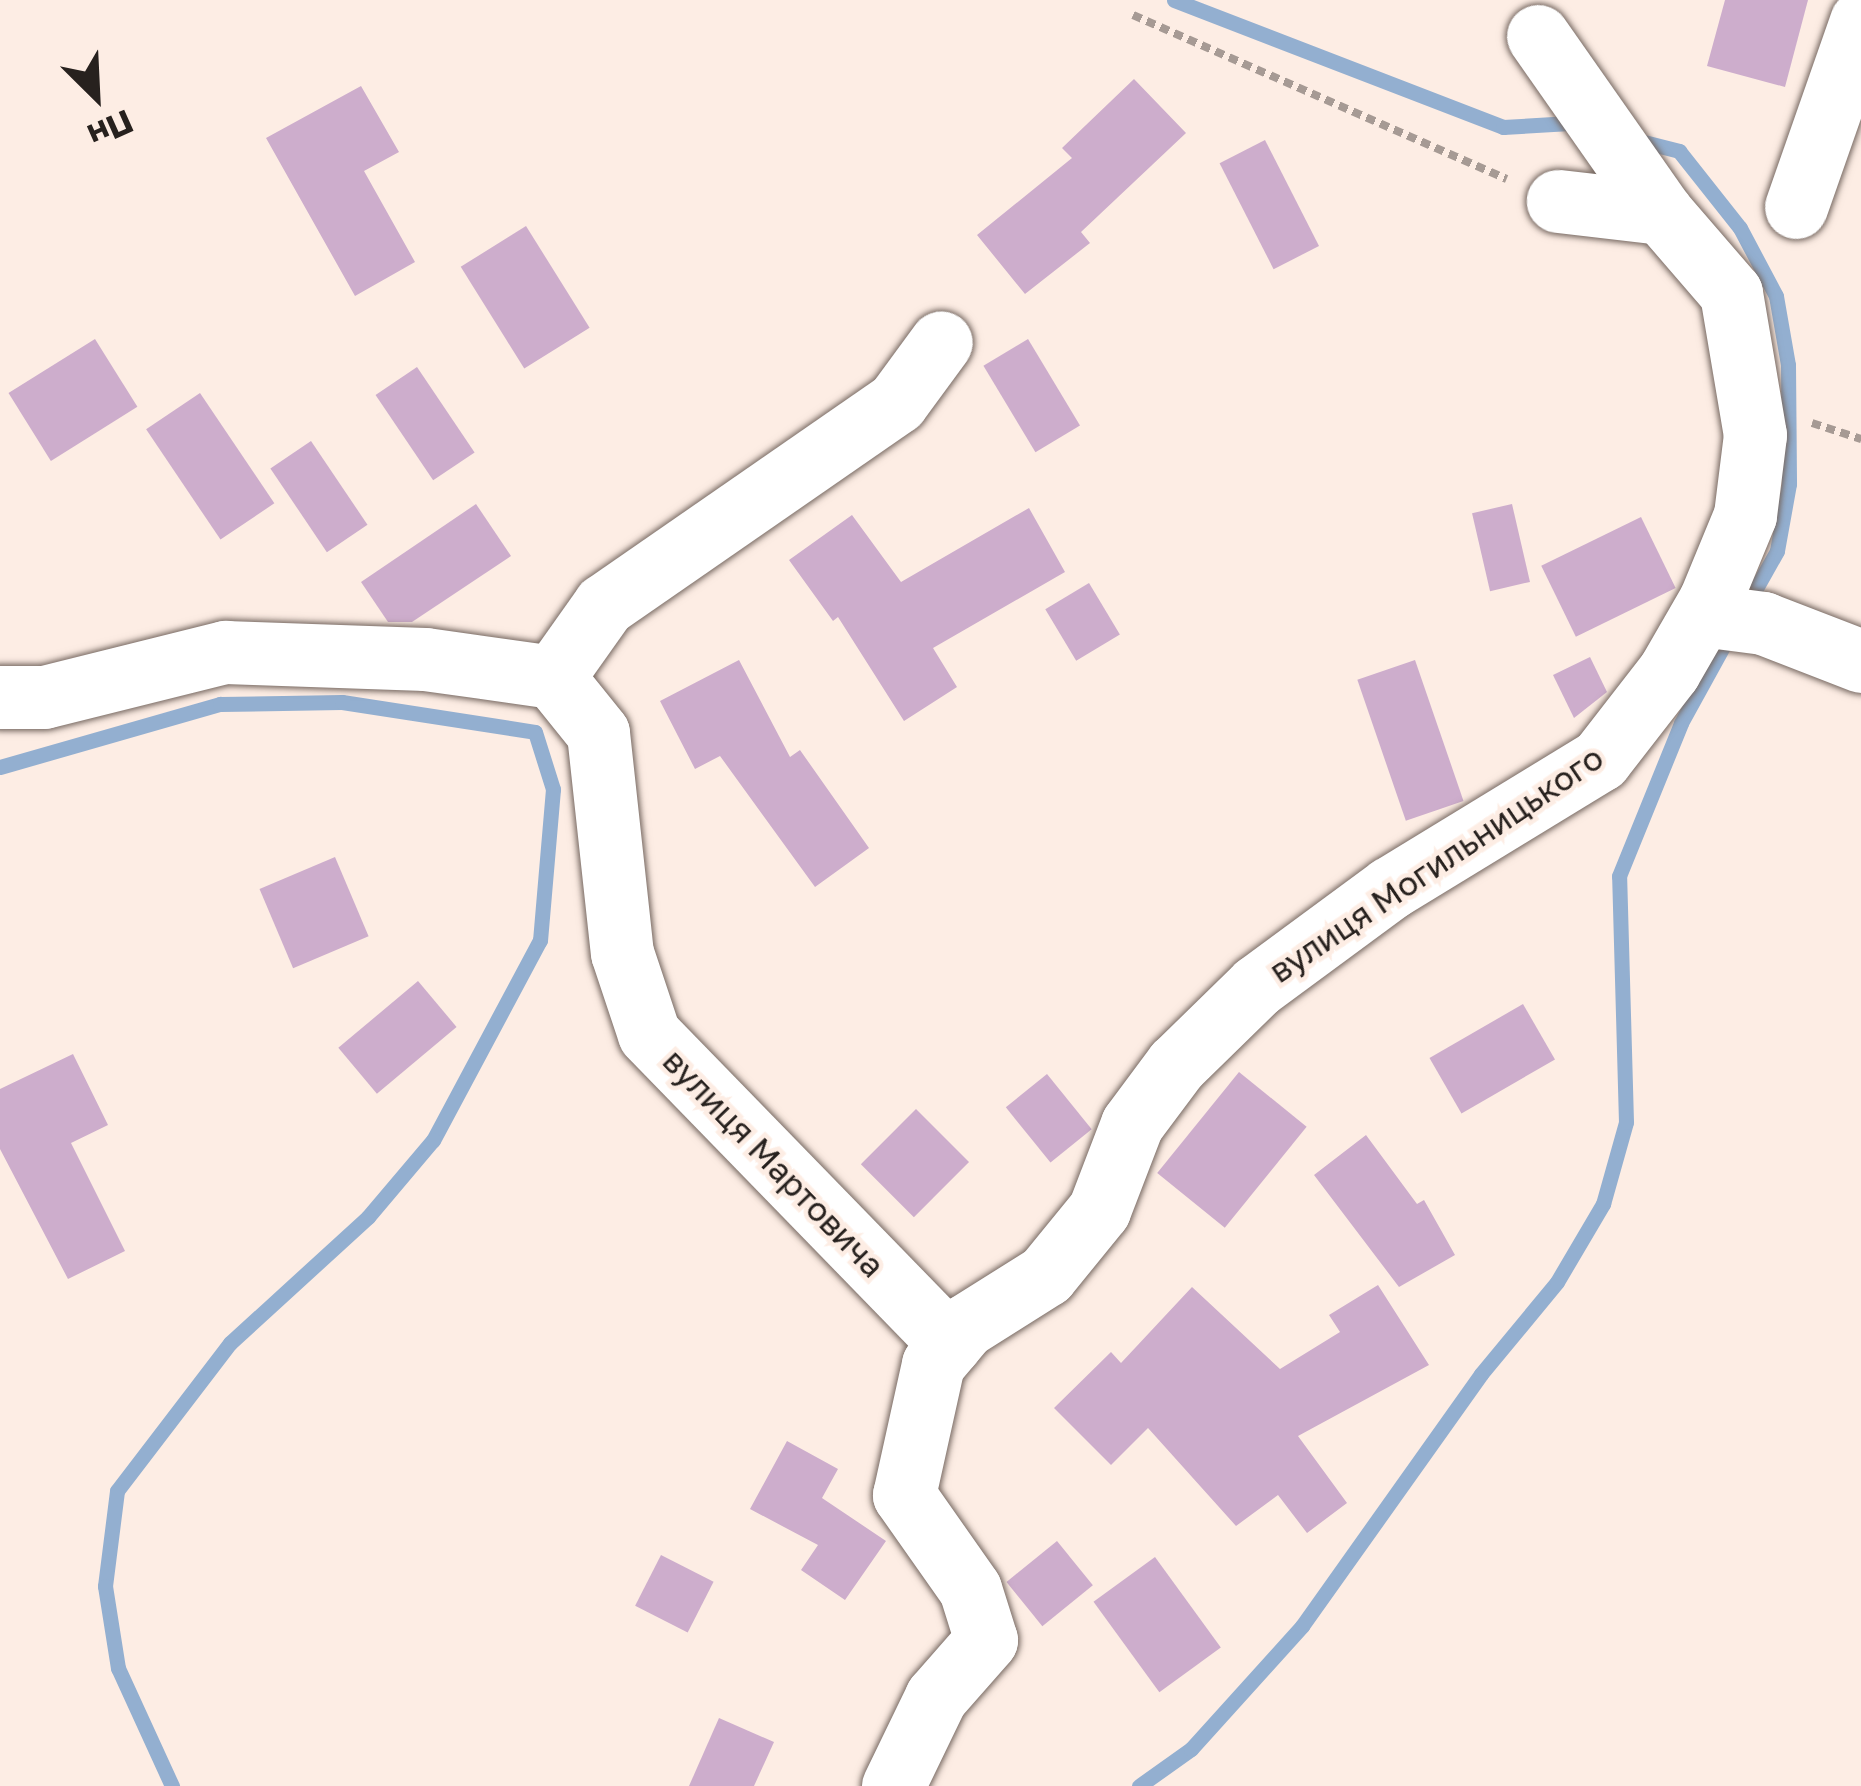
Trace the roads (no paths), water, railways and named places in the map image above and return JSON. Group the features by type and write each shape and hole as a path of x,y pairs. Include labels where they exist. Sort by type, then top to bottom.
{"street":[{"path":"1796,207 1861,21"},
{"name":"вулиця Могильницького","path":"892,1786 936,1696 986,1640 970,1589 904,1495 933,1364 950,1344 1046,1275 1100,1210 1132,1124 1176,1065 1240,1002 1390,888 1600,760 1732,619 1756,435 1731,293 1662,213 1538,36"},
{"path":"1558,202 1662,213"},
{"path":"0,697 44,697 225,652 425,659 553,677 604,605 897,402 941,342"},
{"path":"1732,619 1861,661"},
{"name":"вулиця Мартовича","path":"553,677 598,733 622,953 649,1034 950,1344"}],"waterway":[{"path":"1174,0 1503,127 1570,123"},
{"path":"1632,139 1679,151 1740,228 1776,296 1788,365 1789,484 1777,551 1745,608"},
{"path":"1139,1786 1191,1749 1302,1626 1481,1374 1557,1282 1603,1204 1626,1122 1619,876 1681,723 1730,634"},
{"path":"0,767 220,704 342,702 535,732 553,789 540,940 433,1140 368,1217 230,1343 117,1491 105,1586 118,1668 172,1786"}]}
